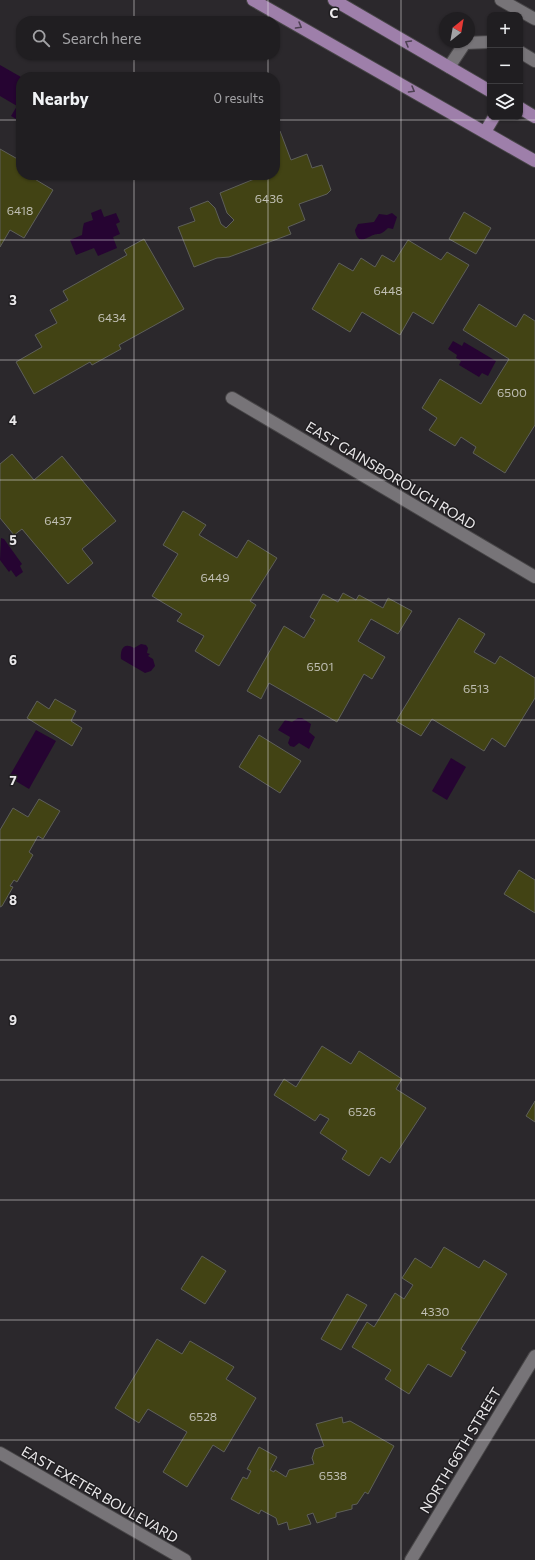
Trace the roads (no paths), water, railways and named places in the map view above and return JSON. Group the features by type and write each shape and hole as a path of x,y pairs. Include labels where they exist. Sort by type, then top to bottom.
{"main road":[{"path":"253,0 535,161"},
{"path":"334,0 487,88"},
{"path":"523,110 535,117"},
{"path":"485,132 492,120"}],"street":[{"path":"501,0 519,12"},
{"path":"523,14 535,19"},
{"path":"449,67 464,43 487,42"},
{"path":"523,54 535,61"},
{"name":"EAST GAINSBOROUGH ROAD","path":"232,398 535,577"},
{"name":"NORTH 66TH STREET","path":"411,1560 535,1356"},
{"name":"EAST EXETER BOULEVARD","path":"0,1453 184,1560"}]}
